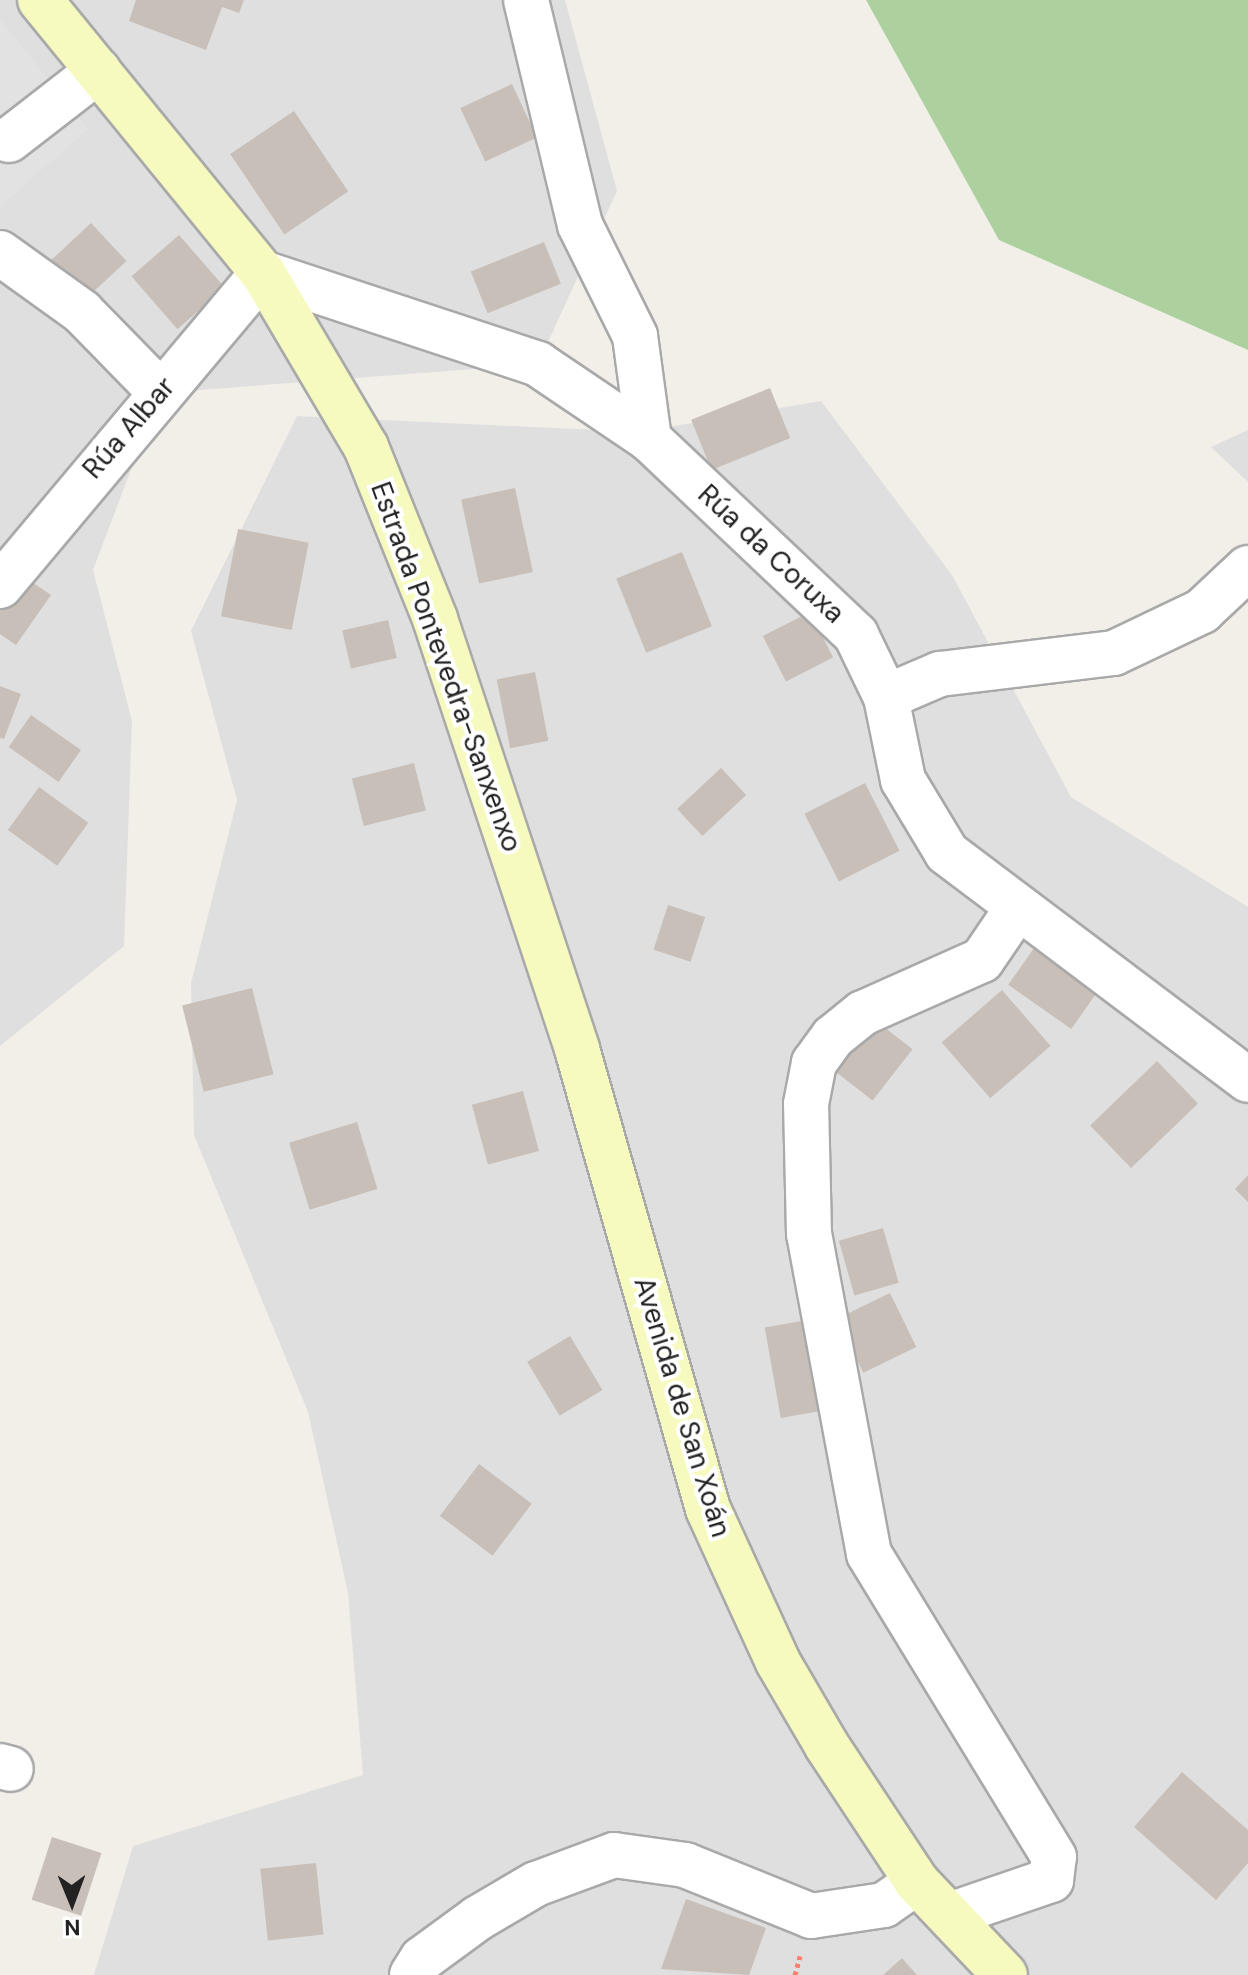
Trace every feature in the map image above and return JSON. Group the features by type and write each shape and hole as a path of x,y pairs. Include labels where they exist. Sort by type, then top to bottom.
{"main road":[{"name":"Estrada Pontevedra-Sanxenxo","path":"40,0 263,273 378,475 435,619 577,1049"},
{"name":"Avenida de San Xoán","path":"577,1049 708,1509 778,1662 917,1882 1005,1975"}],"street":[{"path":"526,0 580,225 635,336 649,439"},
{"path":"3,138 98,71"},
{"path":"0,253 82,312 160,392"},
{"name":"Rúa da Coruxa","path":"263,273 538,364 649,439 825,598 856,635 886,697 903,780 921,819 947,853 1016,910 1248,1080"},
{"name":"Rúa Albar","path":"0,586 263,273"},
{"path":"886,697 940,674 1114,653 1202,611 1248,568"},
{"path":"949,1915 1051,1880 1054,1857 869,1554 809,1234 806,1104 814,1063 833,1037 863,1013 982,960 1016,910"},
{"path":"412,1975 422,1959 490,1911 614,1855 685,1865 811,1916 884,1905 917,1882"}],"shaded area":[{"path":"0,0 565,0 617,191 538,364 160,393 93,570 132,721 124,946 0,1046"},
{"path":"0,19 88,129 0,207"},
{"path":"821,401 952,575 1071,797 1248,907 1248,1975 94,1975 133,1846 363,1775 348,1593 308,1412 194,1135 191,983 237,800 191,631 297,416 639,432"},
{"path":"1248,430 1248,482 1211,447"}],"green space":[{"path":"866,0 1248,0 1248,350 999,240"}],"building":[{"path":"136,0 244,0 239,13 222,7 206,50 129,21"},
{"path":"512,84 537,137 485,162 460,108"},
{"path":"294,111 348,191 284,234 230,154"},
{"path":"91,223 126,261 87,298 52,260"},
{"path":"179,235 225,288 177,329 131,276"},
{"path":"544,242 561,284 488,313 471,272"},
{"path":"770,388 790,438 711,470 691,420"},
{"path":"515,488 533,572 479,584 461,499"},
{"path":"238,529 309,543 292,630 221,616"},
{"path":"682,552 712,626 646,653 616,579"},
{"path":"20,574 51,595 16,645 0,634 0,602"},
{"path":"810,612 833,657 786,682 763,636"},
{"path":"388,620 397,658 351,669 342,631"},
{"path":"535,672 548,741 510,748 497,679"},
{"path":"0,686 21,694 4,739 0,738"},
{"path":"31,715 81,750 59,782 9,747"},
{"path":"414,763 426,811 364,826 352,778"},
{"path":"721,768 746,795 702,836 677,809"},
{"path":"865,783 900,851 839,882 804,814"},
{"path":"39,787 88,823 57,866 8,830"},
{"path":"668,905 705,917 691,962 653,950"},
{"path":"1034,948 1097,992 1071,1029 1008,985"},
{"path":"252,988 274,1074 204,1092 182,1005"},
{"path":"1002,990 1051,1046 990,1098 942,1042"},
{"path":"870,1016 913,1049 873,1100 830,1067"},
{"path":"1157,1061 1198,1103 1131,1168 1090,1126"},
{"path":"523,1091 539,1151 488,1165 472,1105"},
{"path":"357,1122 377,1189 310,1210 289,1143"},
{"path":"1248,1175 1248,1202 1235,1189"},
{"path":"883,1228 899,1283 854,1295 839,1241"},
{"path":"890,1293 916,1347 863,1373 837,1319"},
{"path":"813,1319 829,1410 781,1418 765,1328"},
{"path":"570,1336 602,1390 560,1416 527,1362"},
{"path":"479,1464 532,1504 493,1556 440,1516"},
{"path":"1182,1772 1248,1830 1248,1863 1216,1900 1134,1827"},
{"path":"52,1837 101,1853 81,1916 32,1900"},
{"path":"316,1863 324,1935 268,1940 260,1869"},
{"path":"686,1899 766,1928 749,1975 661,1969"},
{"path":"902,1958 917,1975 883,1975"}]}
